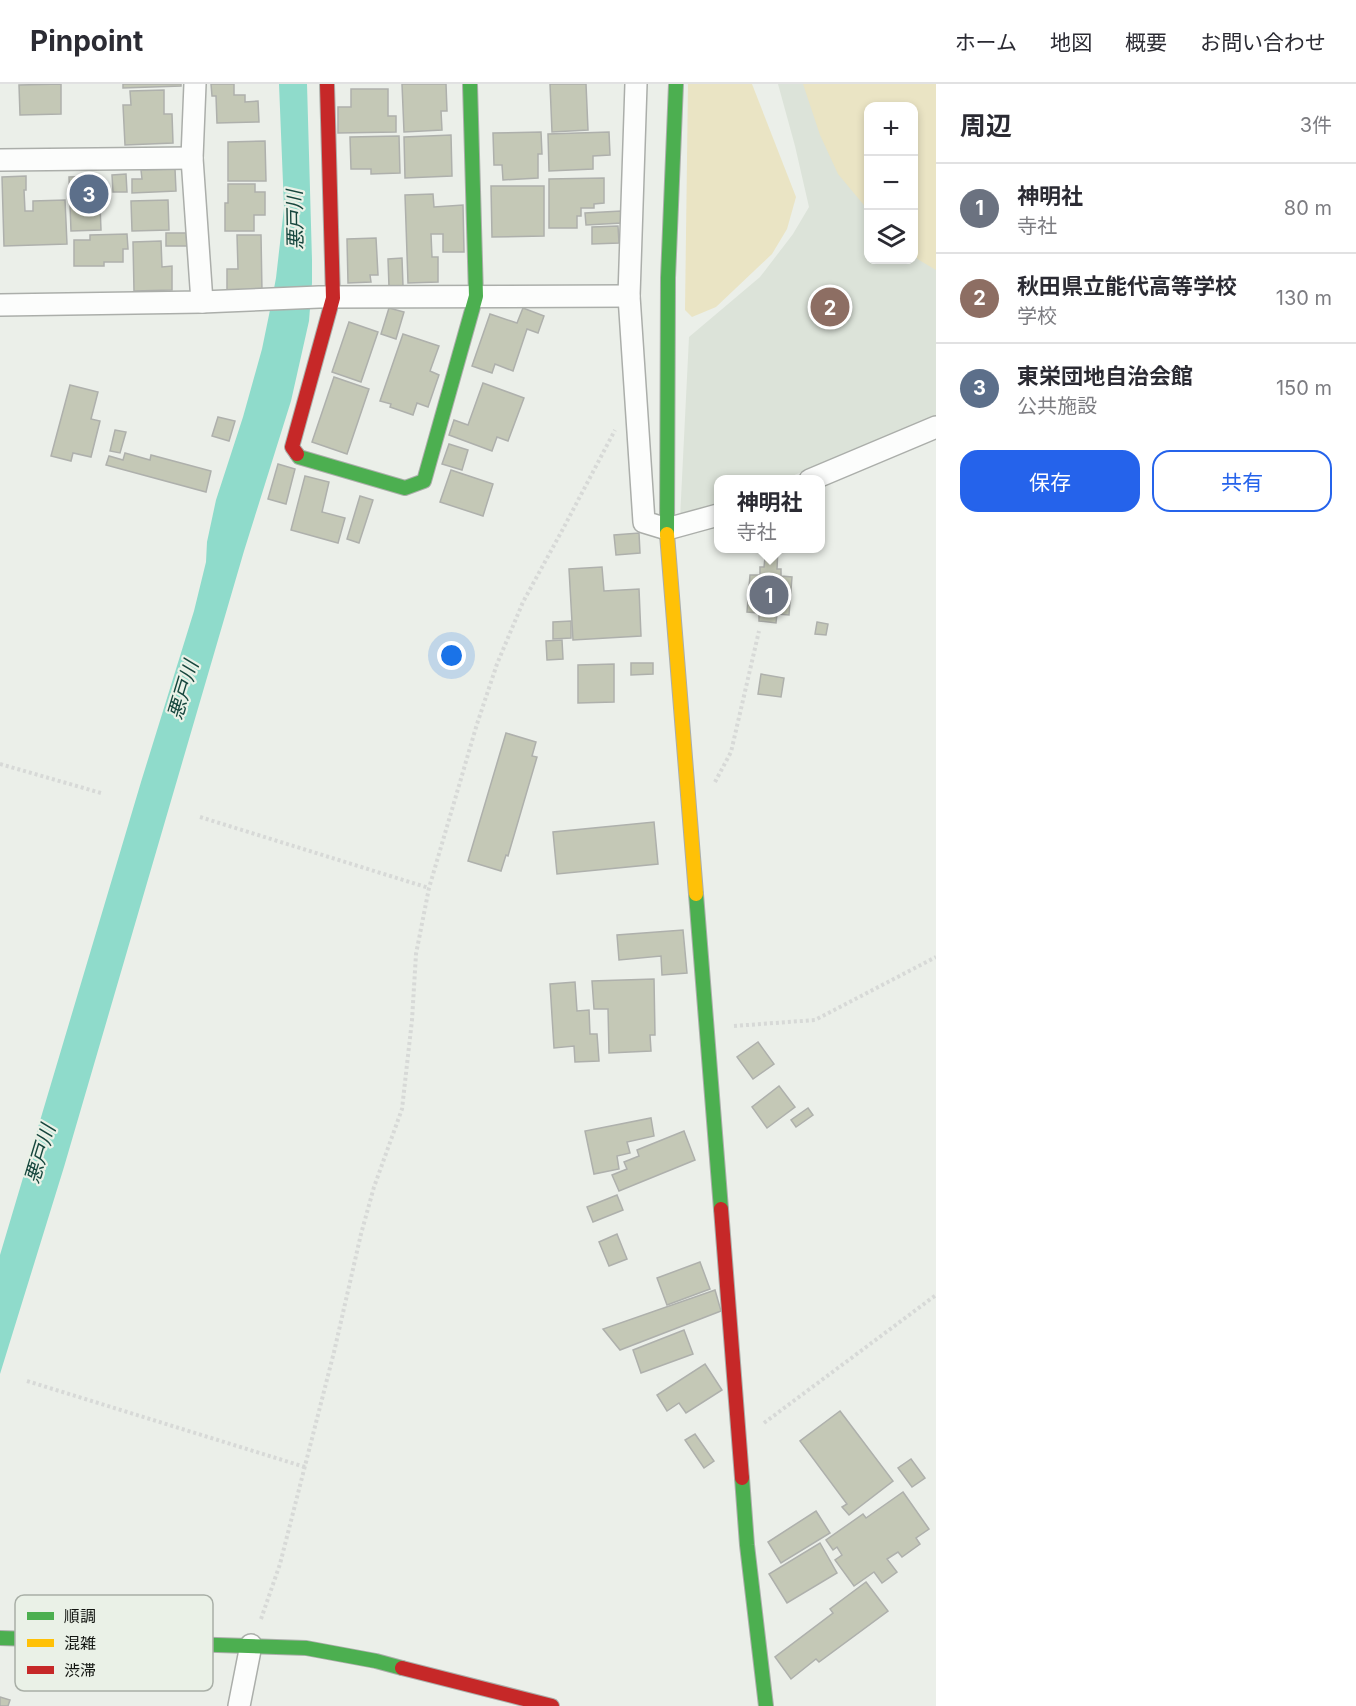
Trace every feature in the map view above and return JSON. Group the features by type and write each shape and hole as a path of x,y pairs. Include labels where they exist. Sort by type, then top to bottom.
{"street":[{"path":"195,84 192,158 201,302"},
{"path":"327,84 326,297 292,447 299,457 405,488 424,481 476,296 471,84"},
{"path":"636,84 629,296 644,522 666,530 714,516"},
{"path":"676,84 668,278 666,530 747,1545 766,1706"},
{"path":"0,160 192,158"},
{"path":"0,305 201,302 326,297 629,296"},
{"path":"822,475 936,427"},
{"path":"0,1638 15,1638"},
{"path":"213,1644 306,1648 376,1661 552,1706"},
{"path":"240,1706 251,1645"}],"path":[{"path":"251,1645 280,1564 334,1352 361,1234 374,1187 402,1109 412,1020 416,954 429,888 477,724 497,664 523,602 634,391"},
{"path":"712,788 732,752 759,631"},
{"path":"0,764 101,793"},
{"path":"200,817 429,888"},
{"path":"706,1027 815,1020 936,957"},
{"path":"740,1441 936,1295"},
{"path":"27,1381 305,1467"}],"shaded area":[{"path":"688,84 752,84 796,197 787,229 772,254 716,307 692,317 685,310"},
{"path":"778,84 936,84 936,415 794,475 714,475 714,506 680,519 689,337 760,277 793,234 809,207"},
{"path":"803,84 936,84 936,270 918,259 918,102 864,102 864,205 838,174 820,135"}],"water":[{"name":"悪戸川","path":"279,84 307,84 312,260 309,321 291,401 244,551 64,1167 0,1374 0,1255 194,611 206,562 207,542 216,500 262,349 276,278 284,208"}],"building":[{"path":"61,84 61,114 20,115 19,85"},
{"path":"123,84 181,84 181,86 123,88"},
{"path":"211,84 234,84 234,95 245,95 245,102 258,101 259,122 217,123 216,96 212,96"},
{"path":"402,84 446,84 447,111 441,111 442,130 404,132"},
{"path":"550,84 586,84 588,130 552,132"},
{"path":"351,89 388,89 388,116 396,116 396,132 338,133 338,107 351,107"},
{"path":"164,90 164,114 172,114 173,143 125,145 123,105 131,105 130,91"},
{"path":"541,132 542,154 538,154 538,178 503,180 502,165 494,165 493,133"},
{"path":"609,132 610,155 593,156 593,169 549,171 548,134"},
{"path":"451,135 452,176 405,178 404,137"},
{"path":"399,136 400,173 371,174 371,169 351,169 350,137"},
{"path":"265,141 266,181 228,181 228,142"},
{"path":"175,169 176,191 132,193 132,179 142,179 141,170"},
{"path":"126,174 127,192 113,192 112,175"},
{"path":"26,176 25,211 33,211 33,201 65,200 67,244 4,246 2,177"},
{"path":"95,176 96,184 108,184 108,204 100,205 101,230 71,231 69,177"},
{"path":"604,178 604,203 594,204 594,208 581,208 581,216 577,216 577,228 549,228 549,179"},
{"path":"228,184 255,184 255,192 265,192 265,215 254,215 254,231 225,231"},
{"path":"491,186 544,186 544,236 492,237"},
{"path":"433,194 434,207 463,205 464,252 443,252 443,234 431,234 432,257 438,257 438,282 408,283 405,195"},
{"path":"168,200 169,230 132,231 131,201"},
{"path":"621,211 622,223 586,225 585,213"},
{"path":"618,226 619,243 592,244 592,227"},
{"path":"166,233 186,233 187,246 166,246"},
{"path":"127,234 128,249 123,249 123,262 104,262 104,266 74,266 74,240 90,240 90,235"},
{"path":"237,235 261,235 262,292 227,292 227,269 238,269"},
{"path":"376,238 378,275 370,275 371,282 348,283 347,239"},
{"path":"161,241 162,267 172,266 172,290 134,291 133,242"},
{"path":"402,258 403,286 389,287 388,259"},
{"path":"389,308 404,312 396,339 381,334"},
{"path":"523,308 544,316 538,333 527,329 513,371 495,364 492,373 472,366 490,314 517,323"},
{"path":"349,322 378,332 361,382 332,372"},
{"path":"403,334 439,346 430,371 439,375 428,407 417,403 413,415 380,401"},
{"path":"334,377 369,389 347,454 312,442"},
{"path":"483,383 524,398 508,441 497,437 492,451 449,435 454,420 468,425"},
{"path":"70,385 98,392 91,419 100,421 91,457 73,453 71,461 51,456"},
{"path":"218,417 235,421 229,441 212,436"},
{"path":"115,430 126,432 120,453 110,451"},
{"path":"449,444 468,450 462,470 442,464"},
{"path":"125,453 150,460 151,455 211,471 206,492 106,465 109,456 123,460"},
{"path":"278,464 295,469 286,504 268,499"},
{"path":"451,470 493,484 483,516 440,502"},
{"path":"305,476 329,482 322,512 345,518 338,543 291,530"},
{"path":"360,496 373,500 359,543 347,539"},
{"path":"639,533 640,553 616,555 614,535"},
{"path":"765,553 778,553 777,569 781,569 781,576 792,577 789,615 777,614 776,623 759,621 759,613 747,612 750,575 760,575 760,567 764,567"},
{"path":"602,567 604,591 639,589 641,636 573,640 569,569"},
{"path":"571,621 571,638 553,639 553,622"},
{"path":"817,622 828,624 826,635 815,634"},
{"path":"562,640 563,659 547,660 546,641"},
{"path":"631,663 653,663 653,674 631,675"},
{"path":"614,664 614,702 578,703 578,665"},
{"path":"761,674 784,678 781,697 758,694"},
{"path":"506,733 536,742 532,756 537,757 508,856 506,855 501,871 468,861"},
{"path":"654,822 658,864 557,874 553,832"},
{"path":"683,930 687,973 662,975 661,956 619,960 617,935"},
{"path":"654,979 655,1035 650,1035 651,1051 609,1053 608,1009 594,1009 592,981"},
{"path":"575,982 577,1011 589,1010 590,1034 597,1034 599,1061 575,1062 574,1046 554,1048 550,984"},
{"path":"758,1042 774,1064 753,1079 737,1057"},
{"path":"779,1086 795,1107 767,1128 752,1107"},
{"path":"808,1108 813,1115 796,1127 791,1120"},
{"path":"651,1118 654,1136 627,1142 630,1153 617,1156 619,1169 594,1174 585,1131"},
{"path":"684,1131 695,1160 619,1191 612,1175 627,1169 624,1162 639,1156 637,1150"},
{"path":"617,1195 623,1210 593,1222 587,1207"},
{"path":"617,1234 627,1259 609,1266 599,1242"},
{"path":"700,1262 710,1289 667,1305 657,1278"},
{"path":"715,1290 721,1311 620,1350 603,1329"},
{"path":"684,1330 693,1354 641,1373 633,1350"},
{"path":"705,1364 722,1390 686,1413 679,1403 667,1411 657,1395"},
{"path":"840,1411 893,1481 849,1515 842,1507 847,1504 800,1441"},
{"path":"695,1434 714,1461 704,1468 685,1440"},
{"path":"911,1459 925,1478 912,1487 898,1468"},
{"path":"903,1492 929,1529 916,1538 920,1544 902,1557 898,1552 887,1559 897,1572 882,1583 874,1572 854,1586 835,1560 842,1555 837,1547 833,1550 826,1540 863,1514 866,1518"},
{"path":"816,1511 830,1533 781,1563 768,1542"},
{"path":"820,1543 837,1573 787,1603 769,1574"},
{"path":"866,1582 888,1611 819,1662 816,1659 791,1679 775,1657 833,1613 830,1609"},
{"path":"0,1697 10,1700 8,1706 0,1706"}],"traffic: fast":[{"path":"297,454 299,457 405,488 424,481 476,296 470,84"},
{"path":"667,534 668,278 676,84"},
{"path":"696,894 721,1209"},
{"path":"742,1478 747,1545 766,1706"},
{"path":"0,1638 15,1638"},
{"path":"213,1645 306,1648 402,1668"}],"traffic: slow":[{"path":"667,534 696,894"}],"traffic: jam":[{"path":"297,454 292,447 333,298 327,84"},
{"path":"721,1209 742,1478"},
{"path":"402,1668 552,1706"}],"place":[{"name":"東栄団地自治会館","path":"89,194"},
{"name":"秋田県立能代高等学校","path":"830,307"},
{"name":"神明社","path":"769,595"}]}
